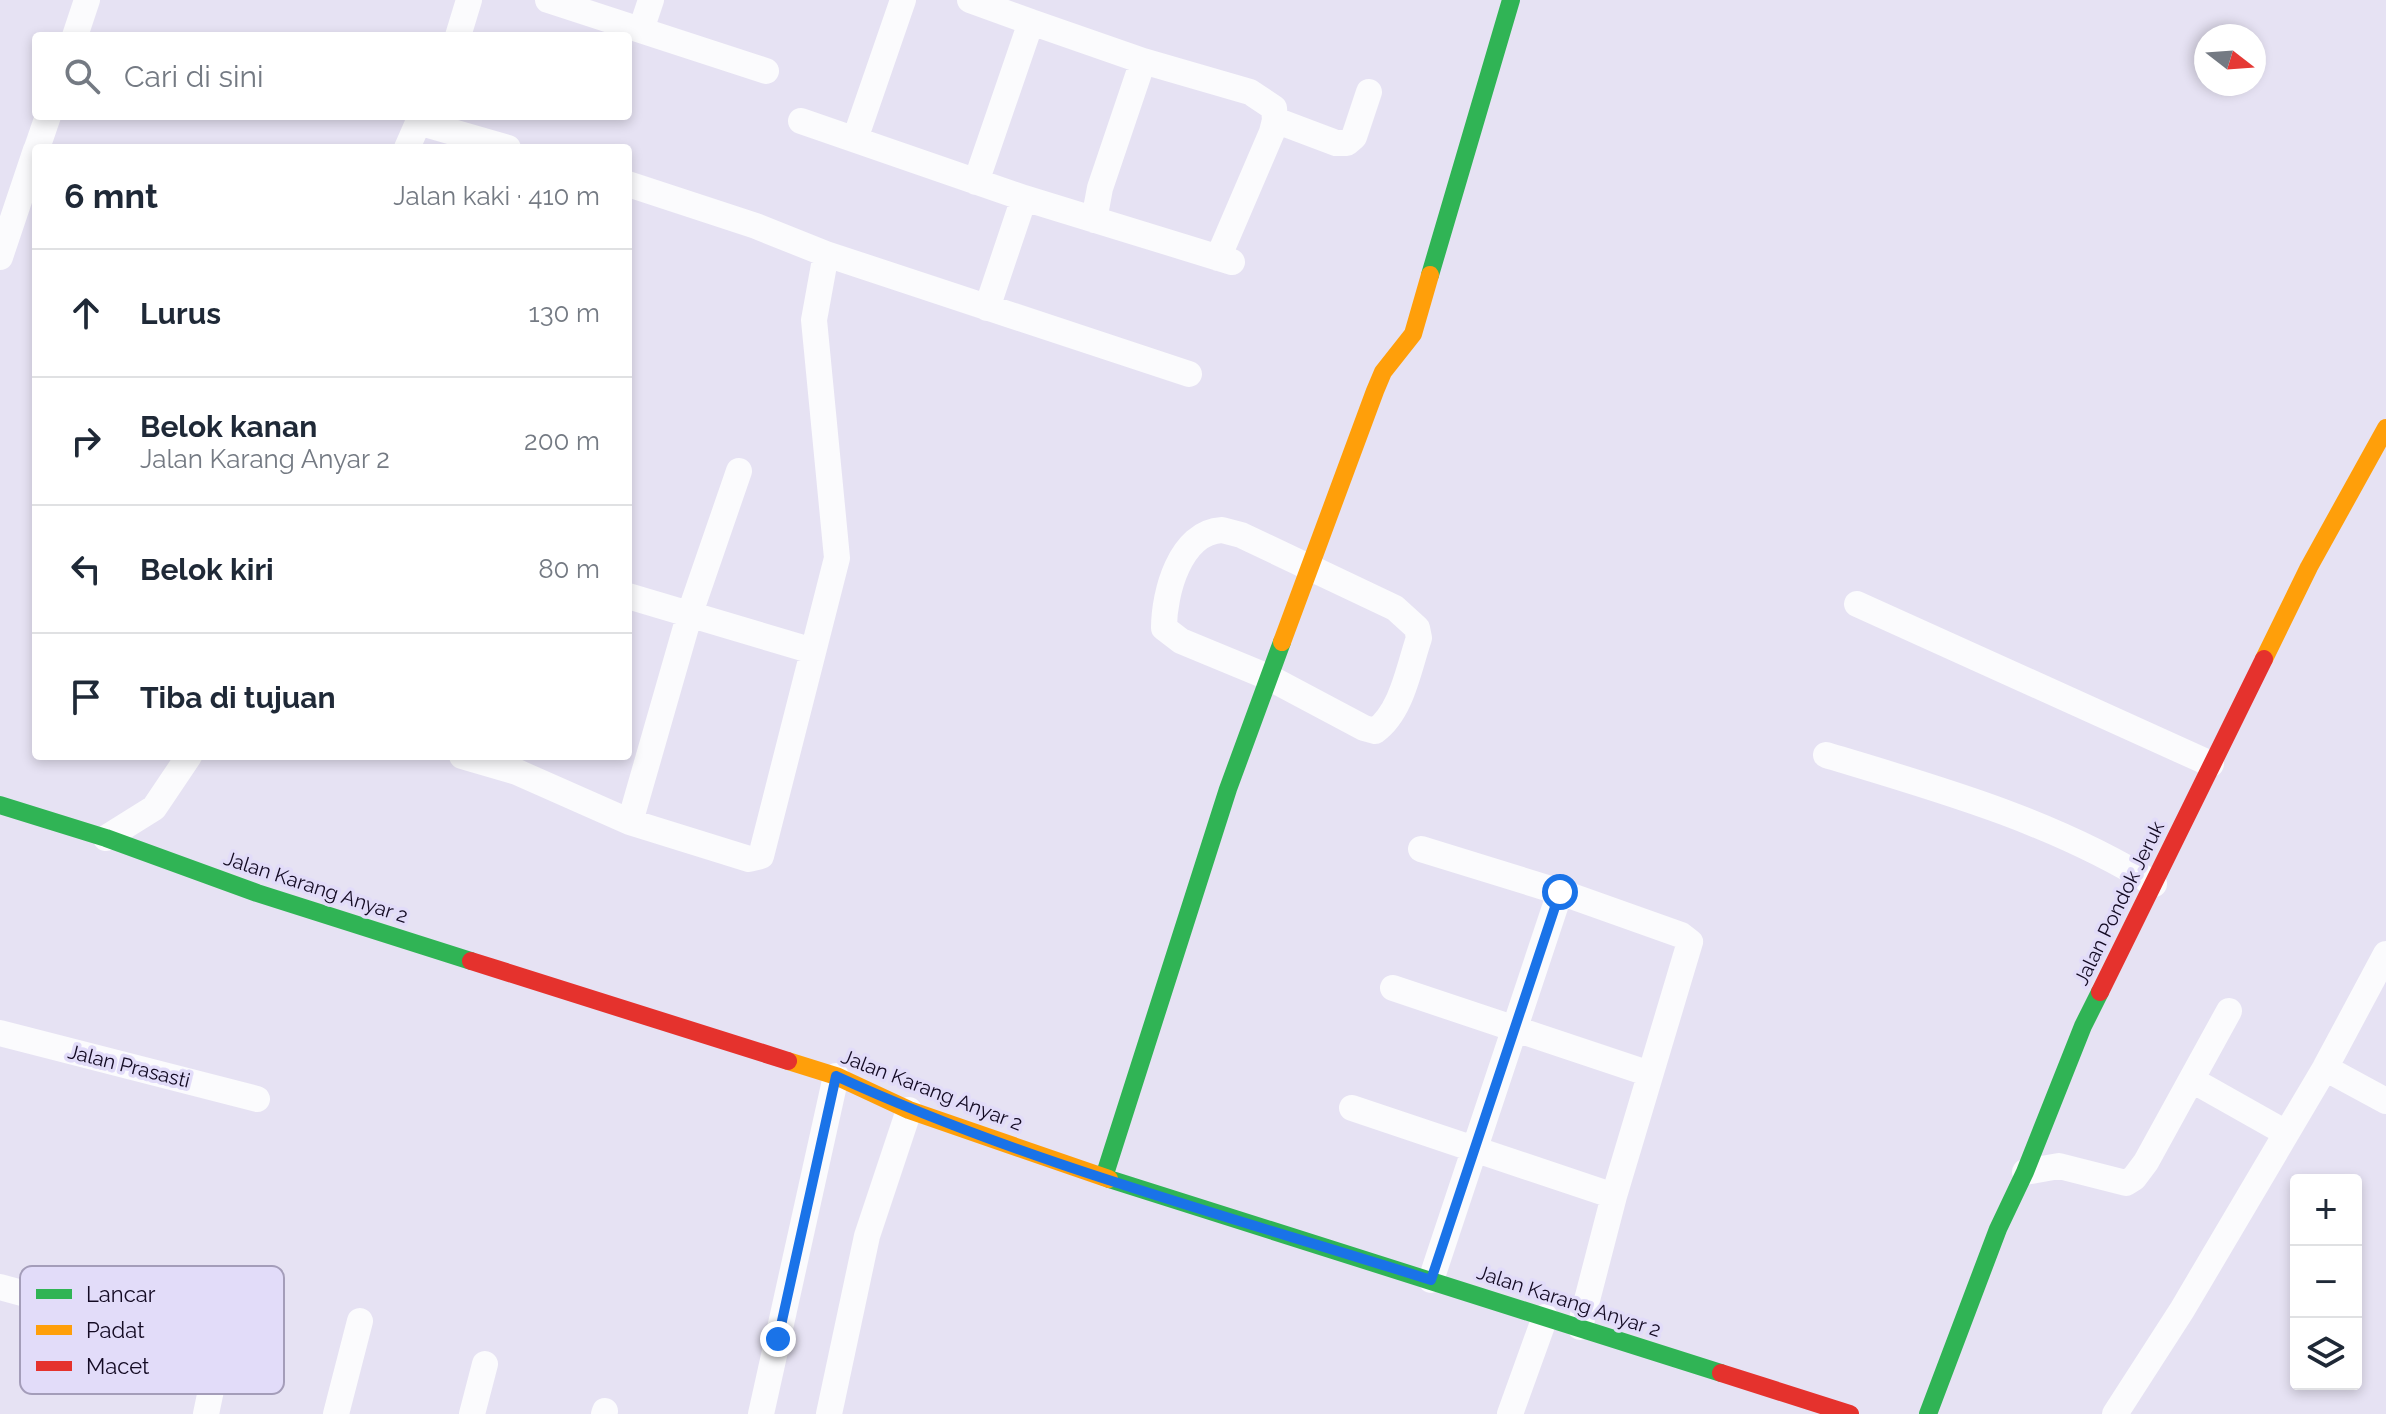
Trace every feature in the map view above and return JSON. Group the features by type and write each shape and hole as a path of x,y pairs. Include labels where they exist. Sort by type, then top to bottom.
{"street":[{"path":"76,32 87,0"},
{"path":"459,32 469,0"},
{"path":"548,0 766,71"},
{"path":"641,30 651,0"},
{"path":"855,139 903,0"},
{"path":"801,121 1024,198 1225,260 1275,120 1274,108 1250,92 1143,61 970,0"},
{"path":"1104,1177 1228,789 1268,677 1383,372 1413,334 1511,0"},
{"path":"976,182 1031,22"},
{"path":"1094,220 1100,188 1143,61"},
{"path":"1275,120 1336,143 1347,143 1354,137 1369,92"},
{"path":"38,144 47,120"},
{"path":"409,144 420,120"},
{"path":"423,120 496,144"},
{"path":"0,257 32,161"},
{"path":"632,185 756,226 826,254 1189,374"},
{"path":"987,308 1024,198"},
{"path":"490,760 518,764 630,822 749,859 761,856 837,558 814,320 826,254"},
{"name":"Jalan Pondok Jeruk","path":"1928,1414 1998,1229 2025,1172 2083,1026 2309,567 2386,428"},
{"path":"630,822 690,613 739,471"},
{"path":"1234,532 1395,608 1417,628 1419,638 1394,711 1375,731 1268,677 1181,641 1164,628 1170,587 1194,542 1204,534 1234,532"},
{"path":"632,597 813,651"},
{"path":"1857,604 2211,764"},
{"path":"1826,755 1966,797 2109,856 2154,884"},
{"path":"106,838 154,808 186,760"},
{"name":"Jalan Karang Anyar 2","path":"0,805 106,838 257,893 836,1076 909,1110 1104,1177 1850,1414"},
{"path":"1421,849 1560,892 1681,935 1690,942 1614,1196 1580,1327"},
{"path":"1431,1280 1560,892"},
{"path":"2115,1414 2182,1310 2325,1068 2386,954"},
{"path":"1393,988 1650,1074"},
{"path":"2025,1172 2059,1166 2126,1183 2134,1178 2146,1162 2229,1011"},
{"name":"Jalan Prasasti","path":"0,1033 257,1099"},
{"path":"2325,1068 2386,1101"},
{"path":"761,1414 836,1076"},
{"path":"2192,1080 2286,1133"},
{"path":"1352,1108 1614,1196"},
{"path":"829,1414 867,1236 909,1110"},
{"path":"0,1287 20,1292"},
{"path":"1510,1414 1545,1317"},
{"path":"336,1414 360,1321"},
{"path":"472,1414 485,1364"},
{"path":"206,1414 210,1394"}],"traffic: fast":[{"path":"1430,275 1511,0"},
{"path":"1104,1177 1228,789 1282,642"},
{"path":"0,805 106,838 257,893 471,961"},
{"path":"1928,1414 1998,1229 2100,992"},
{"path":"1109,1179 1721,1373"}],"traffic: slow":[{"path":"1282,642 1375,391 1383,372 1413,334 1430,275"},
{"path":"2264,659 2309,567 2386,428"},
{"path":"788,1061 836,1076 909,1110 1109,1179"}],"traffic: jam":[{"path":"2100,992 2264,659"},
{"path":"471,961 788,1061"},
{"path":"1721,1373 1850,1414"}],"route":[{"path":"778,1339 836,1076 909,1110 1104,1177 1431,1280 1560,892"}]}
